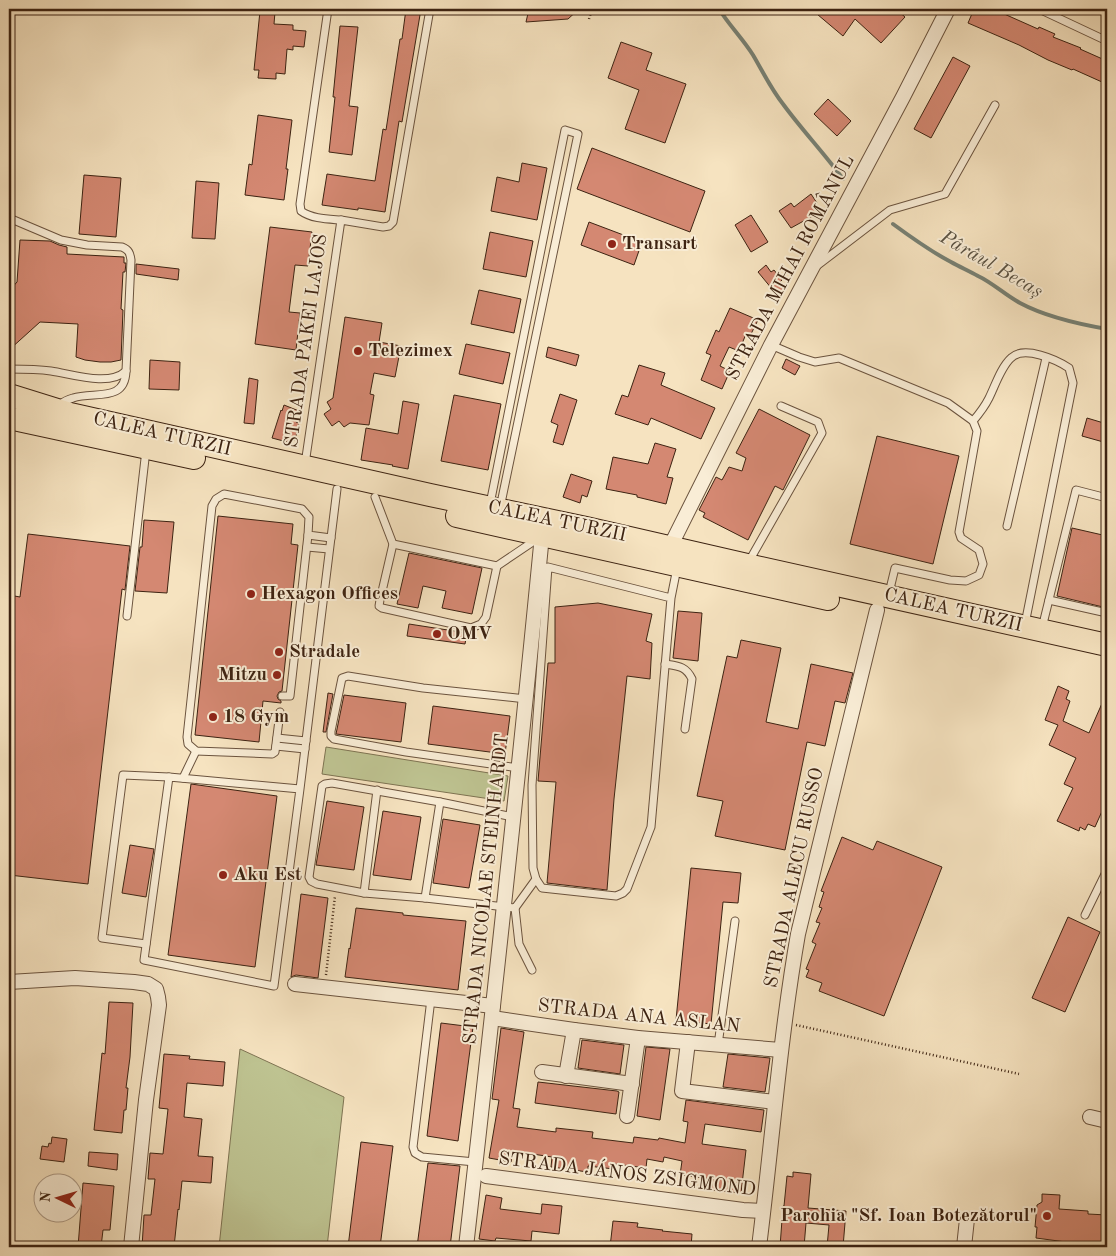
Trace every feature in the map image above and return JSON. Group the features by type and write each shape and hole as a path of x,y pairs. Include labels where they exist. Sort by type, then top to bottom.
{"main road":[{"name":"CALEA TURZII","path":"9,395 54,410 494,508 674,556 883,603 1033,629 1107,645"},
{"name":"CALEA TURZII","path":"9,418 542,535 674,556 746,565 883,603 1107,661"}],"street":[{"name":"STRADA MIHAI ROMÂNUL","path":"674,556 771,345 948,9"},
{"name":"STRADA NICOLAE STEINHARDT","path":"466,1247 493,1012 509,907 513,817 520,768 542,535"},
{"name":"STRADA ALECU RUSSO","path":"758,1247 784,1022 798,934 883,603"},
{"path":"9,982 75,978 119,980 148,984 156,989 159,1005 146,1100 130,1247"},
{"name":"STRADA ANA ASLAN","path":"295,984 431,999 574,1030 638,1038 781,1050"},
{"path":"566,1076 574,1030"},
{"path":"627,1116 638,1038"},
{"path":"688,1042 682,1092 775,1102"},
{"path":"542,1072 632,1084"},
{"path":"1090,1117 1107,1120"},
{"name":"STRADA JÁNOS ZSIGMOND","path":"486,1176 743,1210 763,1211"},
{"path":"964,1247 967,1218"}],"lane":[{"path":"328,9 300,204 302,211 311,216 341,220"},
{"name":"STRADA PAKEI LAJOS","path":"304,466 341,220 383,227 389,226 393,222 430,9"},
{"path":"1039,9 1107,41"},
{"path":"811,269 890,210 945,194 995,104"},
{"path":"565,130 578,134 494,508 565,130"},
{"path":"9,218 61,240 87,245 122,247 130,253 124,384 118,391 112,393 74,397 60,404 54,410"},
{"path":"771,345 815,362 839,358 948,403 973,421 977,431 959,532 961,538 979,550 983,564 979,575 966,581 950,580 896,568 883,603"},
{"path":"973,421 988,401 999,376 1012,356 1023,353 1038,355 1059,362 1069,368 1073,383 1033,629"},
{"path":"1007,526 1046,358"},
{"path":"9,369 32,369 53,371 76,377 110,378 117,377 126,371"},
{"path":"746,565 822,433 818,422 781,406"},
{"path":"127,616 147,447"},
{"path":"169,776 144,960 274,986 337,489"},
{"path":"1033,629 1049,600 1076,490 1107,498"},
{"path":"280,712 275,752 272,754 196,751 188,744 187,737 201,642 212,506 216,499 224,494 302,509 309,517 290,696 282,696"},
{"path":"375,497 393,544 380,600 379,606 382,608 471,628 481,624 486,617 497,566 542,535"},
{"path":"308,536 331,538"},
{"path":"393,544 497,566"},
{"path":"307,547 329,549"},
{"path":"671,598 548,567 532,785 533,868 536,880 542,888 616,896 627,889 651,827 671,598 674,556"},
{"path":"1049,600 1107,613"},
{"path":"665,664 689,671 692,679 685,729"},
{"path":"520,768 406,752 334,739 331,736 331,732 342,678 348,676 423,688 526,699"},
{"path":"277,738 306,740"},
{"path":"276,746 305,749"},
{"path":"183,778 196,751"},
{"path":"146,944 102,938 123,775 169,776 300,789"},
{"path":"509,907 364,893 317,884 311,881 309,877 322,786 325,784 332,783 377,790 513,817"},
{"path":"364,893 377,790"},
{"path":"426,898 440,802"},
{"path":"1085,915 1107,870"},
{"path":"509,907 536,880"},
{"path":"509,907 519,944 532,970"},
{"path":"718,1045 735,921"},
{"path":"431,999 413,1146 415,1153 422,1158 475,1162"}],"path":[{"path":"589,19 592,9"},
{"path":"325,987 336,888"},
{"path":"784,1022 1019,1074"}],"green space":[{"path":"326,747 508,776 504,801 322,774"},
{"path":"240,1049 344,1097 327,1247 219,1247"}],"building":[{"path":"406,9 421,9 402,122 399,121 385,212 322,205 327,174 375,181 383,129 386,130"},
{"path":"529,9 579,9 568,19 526,22"},
{"path":"811,9 896,9 905,17 881,43 855,19 843,36"},
{"path":"974,9 993,9 1038,29 1039,27 1055,34 1053,37 1107,61 1107,71 1102,82 1048,60 968,23"},
{"path":"260,11 275,12 274,24 293,25 293,30 306,31 304,47 293,46 293,50 287,49 285,74 276,73 276,79 258,78 259,70 254,70"},
{"path":"340,26 358,27 349,106 358,107 352,155 329,152"},
{"path":"621,42 652,53 646,70 686,84 665,143 625,129 639,90 608,78"},
{"path":"953,57 970,66 931,138 914,129"},
{"path":"828,99 851,121 837,136 814,114"},
{"path":"258,115 292,120 284,200 245,195 249,164 252,165"},
{"path":"592,148 705,191 690,232 577,189"},
{"path":"522,163 547,168 537,220 491,211 497,177 519,182"},
{"path":"84,175 121,178 116,237 79,234"},
{"path":"196,181 219,183 215,239 192,238"},
{"path":"811,194 817,203 813,206 818,213 791,228 779,211 791,203 794,207"},
{"path":"751,215 768,242 751,252 735,225"},
{"name":"Transart","path":"589,222 642,242 634,265 581,245"},
{"path":"270,227 312,232 308,266 295,265 289,312 300,313 296,350 255,344"},
{"path":"490,232 533,241 526,277 483,269"},
{"path":"20,240 50,241 67,247 67,254 124,257 124,263 126,263 125,272 123,272 121,309 123,310 121,360 100,362 76,357 78,324 40,322 9,350 9,291 17,282"},
{"path":"136,264 179,269 178,280 136,274"},
{"path":"766,265 771,272 774,270 782,280 780,282 785,288 777,295 758,272"},
{"path":"479,290 521,299 514,333 471,324"},
{"path":"730,308 758,320 750,336 746,334 739,351 729,347 720,366 730,371 722,389 701,380 711,355 706,353 716,330 719,332"},
{"path":"345,317 382,323 379,342 401,346 395,377 374,373 370,394 374,395 369,425 350,423 344,427 339,421 332,426 324,414 331,409 327,402 333,398"},
{"path":"466,344 510,353 503,384 459,374"},
{"path":"548,347 579,355 576,366 546,357"},
{"path":"786,359 800,366 795,375 782,368"},
{"path":"150,360 180,362 179,390 149,389"},
{"path":"639,365 665,373 661,385 715,408 701,439 651,418 648,425 615,414 622,395 628,397"},
{"path":"249,378 258,380 254,424 244,423"},
{"path":"560,394 577,400 563,445 553,442 558,425 551,422"},
{"path":"454,395 501,404 488,470 441,461"},
{"path":"403,401 419,404 408,469 361,460 366,428 398,434"},
{"path":"284,405 299,411 296,422 299,423 295,440 292,440 291,443 272,438"},
{"path":"759,409 810,435 783,490 775,486 748,540 703,517 705,513 699,510 716,477 722,480 729,467 742,471 746,458 736,453"},
{"path":"1087,418 1107,424 1107,443 1082,436"},
{"path":"877,436 959,456 933,564 850,544"},
{"path":"655,443 676,449 667,477 673,478 666,504 637,497 637,495 606,489 613,457 648,464"},
{"path":"571,474 592,481 587,497 582,495 580,503 563,497"},
{"name":"Hexagon Offices","path":"218,516 293,524 291,544 298,545 282,691 277,696 281,703 263,701 259,742 195,735"},
{"path":"144,520 174,522 167,593 135,591"},
{"path":"1072,528 1107,536 1107,590 1103,607 1057,596"},
{"path":"28,534 130,546 125,590 122,589 88,884 9,875 9,595 20,597"},
{"name":"OMV","path":"409,553 482,568 472,614 442,608 446,591 423,586 418,608 397,604"},
{"path":"598,603 652,614 646,641 652,643 650,679 627,676 607,890 547,883 556,782 538,781 548,663 555,663 555,607"},
{"path":"678,611 702,613 698,661 673,658"},
{"name":"OMV","path":"409,624 467,633 465,644 407,636"},
{"path":"741,640 781,648 766,722 798,729 811,664 853,673 845,703 835,701 825,746 807,742 785,850 715,836 723,801 697,796 727,656 737,658"},
{"path":"1058,686 1069,691 1066,699 1070,701 1063,721 1089,733 1107,692 1107,800 1095,827 1088,824 1085,830 1080,827 1079,831 1057,821 1073,788 1064,784 1076,758 1049,745 1058,725 1045,720"},
{"path":"328,693 333,694 326,732 323,732"},
{"path":"344,695 406,703 401,742 336,734"},
{"path":"433,706 510,716 505,754 428,744"},
{"name":"Aku Est","path":"191,784 277,796 255,967 168,955"},
{"path":"327,801 364,807 354,870 316,865"},
{"path":"383,811 421,817 411,880 373,875"},
{"path":"443,819 480,825 469,888 433,883"},
{"path":"842,837 873,850 877,841 942,867 884,1016 819,991 822,983 806,977 809,970 806,969 816,944 812,942 820,923 816,922 822,908 819,907 824,892 821,891"},
{"path":"130,845 154,849 146,897 122,893"},
{"path":"691,868 741,873 738,903 723,902 711,1024 676,1020"},
{"path":"301,894 328,898 318,978 296,975 291,977"},
{"path":"356,908 466,921 458,990 345,977"},
{"path":"1068,917 1100,932 1065,1012 1032,998"},
{"path":"109,1002 133,1003 126,1088 128,1088 122,1133 94,1130 102,1053 105,1054"},
{"path":"441,1023 473,1027 458,1141 427,1136"},
{"path":"501,1028 524,1032 513,1108 520,1109 517,1127 556,1132 556,1128 593,1132 592,1138 633,1143 634,1137 658,1140 659,1138 685,1143 688,1122 683,1121 686,1100 764,1110 761,1132 705,1124 702,1144 746,1150 741,1193 711,1190 713,1179 680,1175 682,1161 664,1157 663,1162 647,1159 646,1168 615,1164 614,1169 588,1166 588,1172 551,1167 552,1157 513,1151 511,1162 489,1158 499,1100 492,1099"},
{"path":"582,1040 624,1045 620,1074 578,1068"},
{"path":"646,1047 670,1049 660,1120 637,1116"},
{"path":"164,1054 190,1056 189,1059 225,1062 223,1086 187,1083 184,1117 202,1119 198,1156 213,1157 211,1183 182,1181 174,1247 142,1247 144,1215 151,1215 155,1179 148,1179 150,1153 163,1154 168,1109 159,1108"},
{"path":"728,1054 770,1058 765,1092 723,1087"},
{"path":"538,1082 617,1091 619,1092 616,1114 535,1103"},
{"path":"52,1137 67,1139 64,1162 40,1159 42,1146 48,1147 49,1143 51,1144"},
{"path":"361,1142 393,1146 380,1247 348,1247"},
{"path":"89,1152 118,1154 117,1170 88,1166"},
{"path":"428,1163 460,1166 450,1247 417,1247"},
{"path":"793,1172 811,1174 808,1208 846,1211 843,1247 827,1247 829,1225 806,1223 804,1247 780,1247 787,1176 793,1177"},
{"path":"83,1183 114,1186 110,1230 103,1230 101,1247 78,1247 80,1224 82,1224"},
{"path":"1042,1194 1060,1195 1059,1209 1088,1211 1088,1214 1107,1215 1107,1244 1036,1238 1037,1205 1042,1202"},
{"path":"486,1195 502,1198 500,1209 541,1214 542,1204 562,1206 559,1234 532,1231 531,1241 496,1238 495,1241 479,1239"},
{"path":"613,1221 638,1223 637,1227 692,1234 691,1247 610,1247"}],"waterway":[{"name":"Pârâul Becaș","path":"719,9 749,49 779,98 843,179"},
{"name":"Pârâul Becaș","path":"893,224 936,253 1030,308 1062,319 1107,329"}],"place":[{"name":"Transart","path":"612,244"},
{"name":"Telezimex","path":"358,351"},
{"name":"Hexagon Offices","path":"251,594"},
{"name":"OMV","path":"437,634"},
{"name":"Stradale","path":"279,652"},
{"name":"Mitzu","path":"277,675"},
{"name":"18 Gym","path":"213,717"},
{"name":"Aku Est","path":"223,875"},
{"name":"Parohia \"Sf. Ioan Botezătorul\"","path":"1047,1216"}]}
